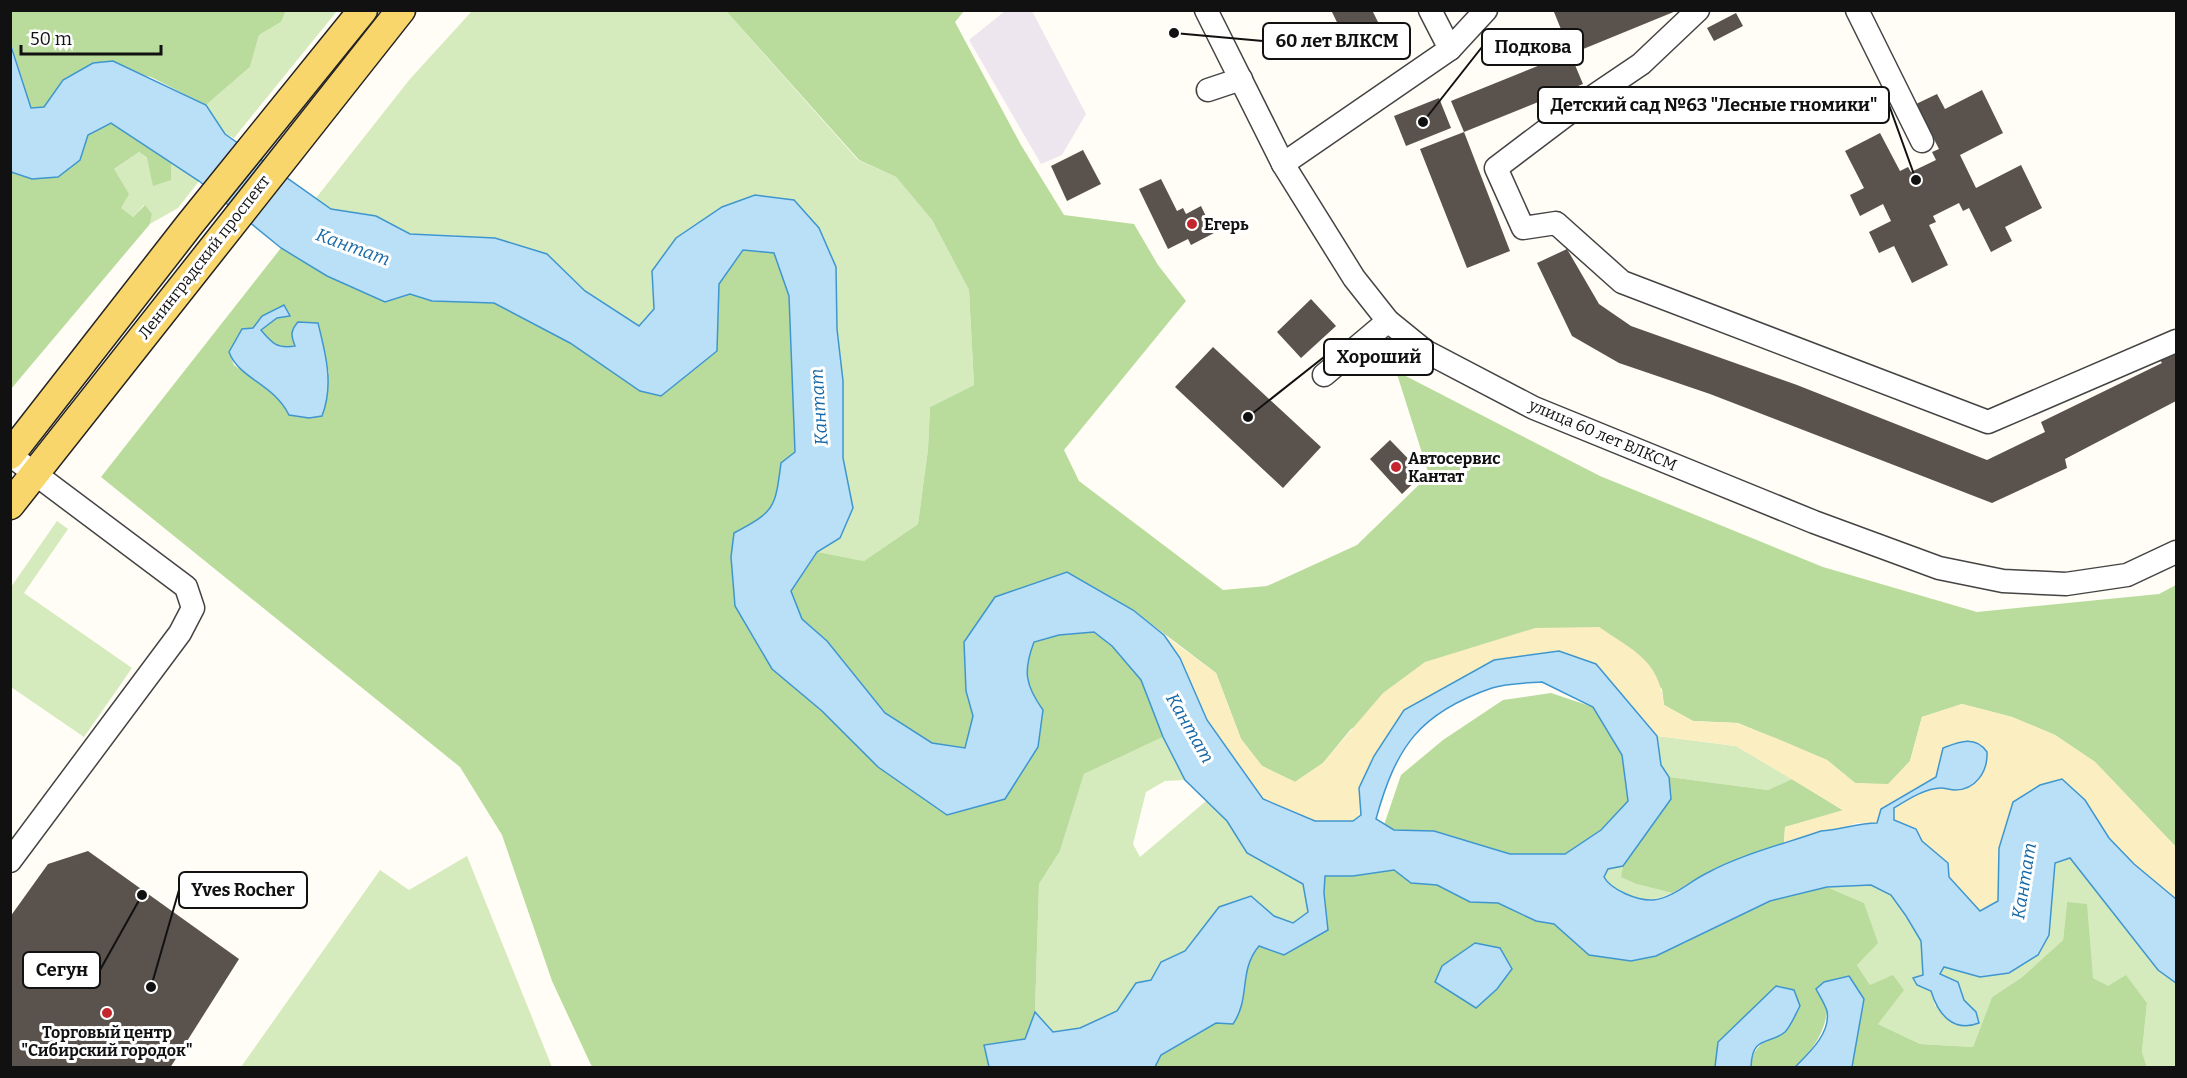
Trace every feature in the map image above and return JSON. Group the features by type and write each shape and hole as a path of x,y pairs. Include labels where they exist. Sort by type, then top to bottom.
{"main road":[{"name":"Ленинградский проспект","path":"10,455 190,224 363,10"},
{"name":"Ленинградский проспект","path":"10,505 400,10"}],"street":[{"name":"улица 60 лет ВЛКСМ","path":"1206,10 1283,164 1353,279 1388,321 1425,351 1534,408 1814,522 1939,568 2003,581 2066,584 2127,575 2176,552"},
{"path":"1430,10 1450,49"},
{"path":"1283,164 1450,49 1486,10"},
{"path":"1698,10 1641,63 1570,112 1496,168 1523,228 1556,223 1622,282 1988,422 2176,341"},
{"path":"1857,10 1922,141"},
{"path":"1208,90 1241,79"},
{"path":"1324,375 1388,321"},
{"path":"10,455 186,587 193,608 180,633 10,861"}],"shaded area":[{"path":"1005,11 1032,11 1086,114 1062,155 1041,164 969,40"}],"green space":[{"path":"10,11 286,11 281,22 259,35 250,67 206,105 151,77 93,63 63,80 44,107 31,108 11,43"},
{"path":"286,11 337,11 234,138 225,134 206,105 250,67 259,35 281,22"},
{"path":"472,11 726,11 858,160 896,177 932,220 969,290 974,385 930,407 928,449 918,524 864,561 818,552 840,538 853,508 843,458 843,381 837,329 652,271 654,309 639,326 585,291 547,254 453,235 410,234 376,216 331,209 316,198 410,79"},
{"path":"726,11 964,11 955,22 1021,145 1064,215 1134,224 1158,265 1186,301 1064,450 1079,481 1223,590 1267,586 1357,545 1429,475 1396,371 1600,476 1823,567 1977,612 2159,594 2176,585 2176,847 2095,762 2055,735 2012,717 1962,704 1922,717 1910,761 1888,785 1855,783 1827,760 1738,723 1693,721 1664,705 1662,689 1599,627 1351,729 1323,763 1295,782 1262,766 1241,739 1216,673 1133,610 1067,572 966,691 973,716 965,748 932,743 885,713 827,641 802,619 791,591 818,552 864,561 918,524 928,449 930,407 974,385 969,290 932,220 896,177 859,160"},
{"path":"111,123 171,163 171,180 153,186 147,158 139,152 114,169 129,194 121,208 133,217 145,205 152,214 150,224 11,389 11,172 32,179 80,160 88,135"},
{"path":"139,152 171,179 171,163 199,181 178,208 150,224 152,214 144,205 133,217 120,208 114,169"},
{"path":"281,248 327,276 385,302 410,294 432,301 494,303 570,343 640,391 717,351 719,284 744,250 774,253 789,296 795,452 781,463 774,500 765,514 734,534 772,669 947,815 1043,710 1032,693 1028,678 1028,661 1034,642 1059,635 1094,631 1112,646 1141,680 1163,737 1084,774 1060,851 1039,884 1035,1012 1025,1039 984,1045 989,1067 592,1067 552,981 502,835 460,767 101,477","holes":["284,306 289,316 277,318 261,330 269,340 277,345 290,347 318,323 329,373 289,415 281,400 234,365 229,352 242,329 253,328"]},
{"path":"57,521 68,529 24,593 132,668 84,737 11,687 11,587"},
{"path":"1551,693 1593,707 1622,755 1628,801 1601,830 1565,854 1510,854 1434,831 1394,830 1384,825 1401,775 1443,740 1503,700"},
{"path":"1657,736 1736,746 1792,779 1768,790 1669,777 1661,765"},
{"path":"1163,737 1185,780 1165,781 1146,792 1133,844 1140,857 1206,801 1227,821 1247,853 1303,884 1308,912 1293,924 1274,916 1250,896 1197,938 1185,951 1161,963 1151,980 1136,983 1117,1011 1080,1028 1053,1032 1035,1012 1039,884 1060,851 1084,774"},
{"path":"1669,777 1768,790 1792,779 1844,811 1785,827 1784,844 1708,872 1672,893 1636,884 1621,877 1623,866 1671,799"},
{"path":"467,856 552,1067 241,1067 380,870 409,890"},
{"path":"2070,858 2158,970 2176,983 2176,1067 2147,1067 2142,1052 2147,1003 2126,976 2108,987 2093,978 2067,902 2063,940 2021,978 1992,997 1973,1047 1920,1044 1878,1024 1870,985 1857,965 1864,903 1827,887 1871,885 1891,895 1921,941 1923,976 1913,978 1917,985 1931,991 1935,1006 1976,1012 1964,1000 1958,982 1940,974 1944,967 1981,977 2038,955 2049,934 2055,862"},
{"path":"1623,866 1622,877 1636,884 1672,893 1659,898 1641,899 1619,890 1604,877 1608,869"},
{"path":"1394,870 1411,883 1437,885 1470,902 1498,903 1536,921 1554,924 1589,955 1682,944 1770,901 1827,887 1864,903 1878,943 1857,965 1870,985 1893,975 1904,990 1878,1024 1920,1044 1973,1047 1992,997 2021,978 2063,940 2067,902 2087,904 2093,978 2108,986 2126,975 2147,1003 2142,1052 2147,1067 1852,1067 1864,999 1827,1011 1823,1028 1816,1042 1795,1067 1751,1067 1754,1054 1761,1044 1785,1032 1741,1021 1718,1042 1715,1067 1155,1068 1161,1055 1216,1023 1233,1024 1242,1004 1249,965 1259,946 1284,955 1328,930 1324,893 1325,876 1353,876"}],"sand":[{"path":"1599,627 1643,658 1657,677 1664,705 1693,721 1737,723 1783,741 1827,760 1855,783 1888,784 1910,761 1922,717 1962,704 2012,717 2055,735 2095,762 2176,847 2176,899 2134,864 2109,838 2085,800 1999,848 1999,901 1979,911 1949,877 1948,863 1922,841 1916,829 1894,820 1894,808 1916,795 1935,789 1967,788 1979,777 1987,761 1943,748 1936,777 1894,801 1878,823 1856,823 1839,830 1821,831 1784,844 1785,827 1843,810 1736,746 1657,736 1596,665 1559,651 1404,710 1359,788 1361,815 1353,821 1315,821 1263,799 1207,720 1180,658 1164,635 1216,673 1241,739 1262,766 1295,782 1323,763 1383,693 1425,662 1535,628"}],"water":[{"name":"Кантат","path":"10,43 31,108 44,107 63,80 93,63 113,61 206,105 225,134 331,209 376,216 410,234 495,238 547,254 585,291 639,326 654,309 652,271 676,238 722,207 755,195 794,200 819,228 836,267 837,329 843,381 843,458 853,508 840,538 817,552 791,591 802,619 827,641 885,713 932,743 965,748 973,716 966,691 964,642 995,597 1067,572 1133,610 1164,635 1180,658 1207,720 1263,799 1315,821 1353,821 1361,815 1359,788 1374,756 1404,710 1494,660 1559,651 1596,664 1657,736 1661,765 1669,777 1671,799 1623,866 1608,869 1604,877 1607,882 1625,894 1647,900 1660,899 1720,866 1749,855 1821,831 1877,823 1881,809 1936,777 1943,748 1966,741 1977,743 1987,752 1983,772 1975,783 1962,789 1935,789 1916,795 1894,808 1894,820 1916,829 1922,841 1948,863 1949,877 1980,911 1998,901 1999,848 2013,802 2040,785 2062,779 2085,800 2109,838 2134,864 2176,899 2176,983 2158,970 2070,858 2055,863 2049,935 2038,955 2009,973 1980,977 1944,967 1940,974 1958,982 1964,1000 1976,1012 1979,1023 1970,1025 1954,1023 1948,1019 1942,1014 1931,991 1917,985 1913,978 1923,975 1921,941 1891,895 1871,885 1827,887 1770,901 1656,956 1631,961 1589,955 1554,924 1536,921 1498,903 1470,902 1437,885 1411,883 1394,870 1353,876 1325,876 1324,893 1328,930 1284,955 1259,946 1249,965 1242,1004 1233,1024 1216,1023 1161,1055 1155,1067 989,1067 984,1045 1025,1039 1035,1012 1053,1032 1080,1028 1117,1011 1136,983 1151,980 1161,962 1185,951 1219,907 1251,896 1274,916 1293,923 1308,912 1303,884 1247,853 1227,821 1185,780 1163,737 1141,680 1112,646 1094,632 1059,635 1034,642 1027,670 1032,693 1043,710 1038,747 1005,799 947,815 878,767 822,711 772,669 735,606 731,557 734,533 758,519 771,507 777,490 781,463 795,452 789,296 774,253 743,250 719,284 717,351 661,396 640,391 570,343 494,303 432,301 410,294 385,302 327,276 281,248 199,181 111,123 88,135 80,160 58,177 32,179 11,172","holes":["1542,682 1593,707 1622,755 1628,801 1601,830 1565,854 1510,854 1434,831 1394,830 1376,819 1392,772 1414,736 1428,721 1467,698 1498,686"]},
{"path":"284,305 290,316 277,318 261,330 279,346 295,346 292,334 298,322 318,323 328,370 328,393 322,416 309,418 289,415 274,395 240,369 229,352 242,329 253,328 262,316"},
{"path":"1475,943 1500,948 1512,969 1497,989 1476,1008 1435,982 1442,966"},
{"path":"1849,976 1864,999 1852,1067 1795,1067 1818,1042 1826,1027 1827,1011 1816,989 1824,982"},
{"path":"1776,986 1794,990 1800,1006 1785,1032 1758,1045 1754,1050 1751,1067 1715,1067 1718,1042"}],"building":[{"path":"1331,10 1372,10 1387,40 1354,57"},
{"path":"1558,10 1676,11 1571,54 1554,12"},
{"path":"1736,13 1743,26 1714,41 1707,28"},
{"path":"1570,53 1583,84 1464,132 1451,101"},
{"path":"1982,90 2003,133 1960,155 1976,188 2021,165 2042,208 2005,227 2012,241 1991,252 1969,208 1963,211 1959,203 1933,216 1936,222 1929,225 1948,265 1912,283 1894,246 1879,253 1869,232 1891,221 1883,204 1860,216 1850,195 1864,188 1845,151 1880,133 1900,171 1908,167 1911,172 1936,160 1932,152 1939,149 1916,104 1937,94 1945,109"},
{"path":"1439,98 1451,128 1406,146 1394,116"},
{"path":"1464,132 1510,251 1467,268 1420,149"},
{"path":"1083,150 1101,184 1067,201 1051,166"},
{"path":"1161,179 1177,211 1183,208 1186,214 1201,206 1214,233 1191,245 1188,239 1168,249 1139,189"},
{"path":"1567,249 1599,304 1631,326 1797,385 1987,460 2045,432 2041,422 2162,363 2160,360 2176,352 2176,401 2065,459 2067,468 1992,503 1710,394 1619,363 1572,336 1537,263"},
{"path":"1311,299 1336,326 1301,358 1277,332"},
{"path":"1213,347 1321,447 1283,488 1175,387"},
{"name":"Автосервис Кантат","path":"1390,440 1423,474 1402,494 1370,459"},
{"name":"Торговый центр \"Сибирский городок\"","path":"88,851 239,959 170,1068 10,1068 10,917 48,864"}],"place":[{"name":"60 лет ВЛКСМ","path":"1174,33"},
{"name":"Подкова","path":"1423,122"},
{"name":"Детский сад №63 \"Лесные гномики\"","path":"1916,180"},
{"name":"Егерь","path":"1192,224"},
{"name":"Хороший","path":"1248,417"},
{"name":"Автосервис Кантат","path":"1396,467"},
{"name":"Сегун","path":"142,895"},
{"name":"Yves Rocher","path":"151,987"},
{"name":"Торговый центр \"Сибирский городок\"","path":"107,1013"}]}
